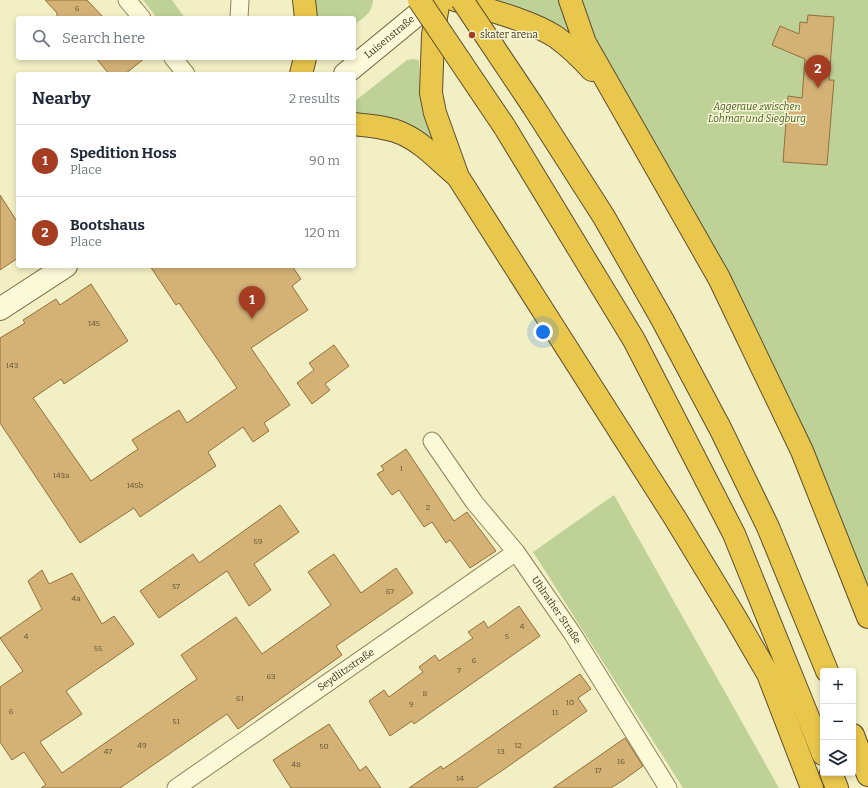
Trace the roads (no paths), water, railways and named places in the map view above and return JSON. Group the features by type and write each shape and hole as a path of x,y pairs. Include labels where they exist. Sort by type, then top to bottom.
{"highway":[{"path":"304,0 306,16"},
{"path":"419,0 504,126 634,340 730,527 820,747"},
{"path":"439,0 433,35 431,92 435,113 458,177 659,492 735,617 768,674 812,788"},
{"path":"455,0 533,25 555,37 573,50 613,91"},
{"path":"462,0 533,106 604,217 662,318 721,430 768,527 826,668"},
{"path":"570,0 585,43 722,285 802,451 868,617"},
{"path":"302,72 304,60"},
{"path":"356,124 379,127 403,134 423,146 458,177"},
{"path":"855,740 868,775"},
{"path":"832,776 837,788"}],"main road":[{"name":"Luisenstraße","path":"347,72 435,0"},
{"path":"0,309 63,268"}],"street":[{"path":"127,0 140,16"},
{"path":"239,16 240,0"},
{"path":"175,60 184,72"},
{"name":"Uhlrather Straße","path":"432,441 474,502 516,552 572,633 668,788"},
{"name":"Seydlitzstraße","path":"176,788 516,552"}],"place":[{"name":"skater arena","path":"472,35"},
{"name":"Bootshaus","path":"818,88"},
{"name":"Spedition Hoss","path":"252,319"}],"park label":[{"name":"Aggeraue zwischen Lohmar und Siegburg","path":"757,112"}]}
